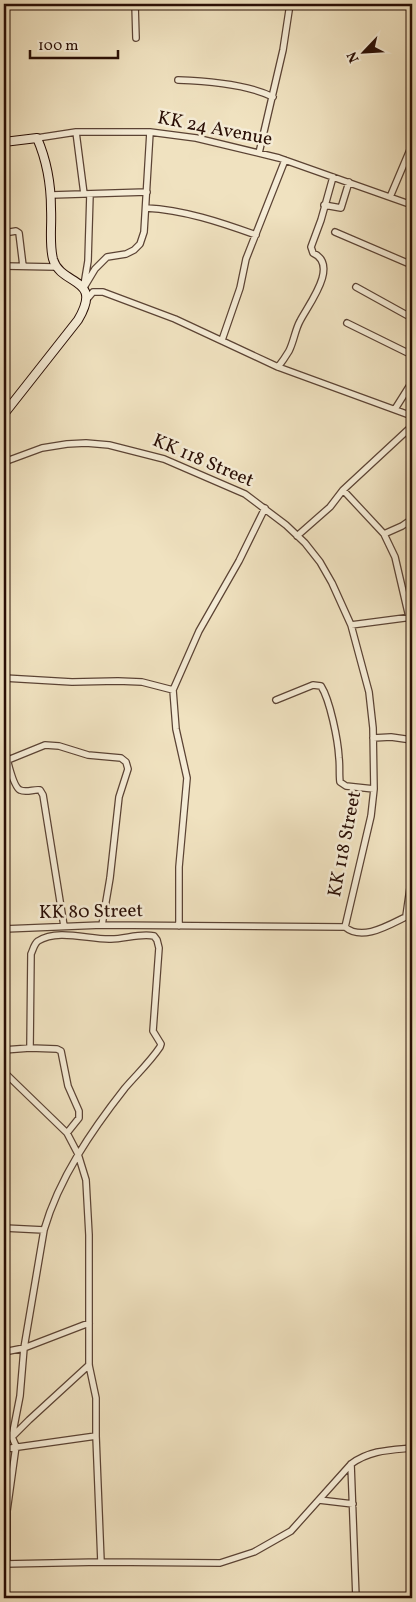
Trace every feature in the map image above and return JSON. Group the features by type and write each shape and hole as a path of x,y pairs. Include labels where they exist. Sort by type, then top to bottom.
{"street":[{"path":"135,4 136,38"},
{"path":"259,153 283,50 290,4"},
{"path":"178,80 210,81 264,92 273,97"},
{"path":"76,132 87,194 88,261 84,289"},
{"name":"KK 24 Avenue","path":"4,142 76,132 150,132 196,138 285,160 412,206"},
{"path":"84,289 95,269 107,256 126,254 140,244 144,232 150,132"},
{"path":"37,138 47,163 51,195 51,246 56,267"},
{"path":"390,197 412,144"},
{"path":"222,340 240,288 246,259 285,160"},
{"path":"278,367 289,351 299,322 323,279 323,263 321,258 311,251 333,177"},
{"path":"324,205 341,208 348,182"},
{"path":"51,195 147,192"},
{"path":"146,208 163,209 221,222 256,235"},
{"path":"4,234 16,231 19,233 23,266"},
{"path":"335,232 412,265"},
{"path":"4,266 56,267 84,289 88,298"},
{"path":"356,287 412,318"},
{"path":"4,414 78,320 88,298 93,292 103,292 174,319 278,367 412,416"},
{"path":"346,323 412,355"},
{"path":"396,409 412,382"},
{"path":"297,536 330,507 343,490 412,426"},
{"name":"KK 118 Street","path":"4,462 42,448 86,443 109,445 164,459 245,494 265,508 297,536 320,562 351,625 369,692 373,738 374,789 365,844 345,927"},
{"path":"343,490 384,534 395,557 411,617 351,625"},
{"path":"179,926 179,867 188,778 176,729 173,690 199,631 239,561 265,508"},
{"path":"384,534 412,519"},
{"path":"4,678 72,682 134,682 173,690"},
{"path":"276,700 313,685 321,686 329,706 336,736 340,782 346,786 374,789"},
{"path":"373,738 391,737 412,740"},
{"path":"8,760 45,745 51,745 88,754 121,758 126,762 128,769 120,797 102,925"},
{"path":"4,746 18,789 22,791 40,790 43,795 64,926"},
{"path":"406,916 412,874"},
{"name":"KK 80 Street","path":"4,929 102,925 345,927 351,932 364,933 412,914"},
{"path":"12,1437 20,1396 24,1348 44,1230 48,1217 78,1154 111,1106 161,1044 153,1030 158,940 154,936 111,939 69,935 50,936 38,941 34,945 31,954 30,1048"},
{"path":"4,1050 30,1048 61,1050 66,1075 79,1112 79,1118 67,1134"},
{"path":"4,1072 67,1134 78,1154 86,1180 90,1323 89,1365 96,1398 101,1562"},
{"path":"4,1228 44,1230"},
{"path":"4,1352 24,1348 90,1323"},
{"path":"12,1437 89,1365"},
{"path":"4,1431 12,1437 16,1446 7,1512 5,1564 101,1562 220,1563 254,1552 291,1531 351,1464 361,1457 377,1451 412,1448"},
{"path":"4,1448 96,1436"},
{"path":"351,1464 356,1598"},
{"path":"319,1500 353,1504"}]}
